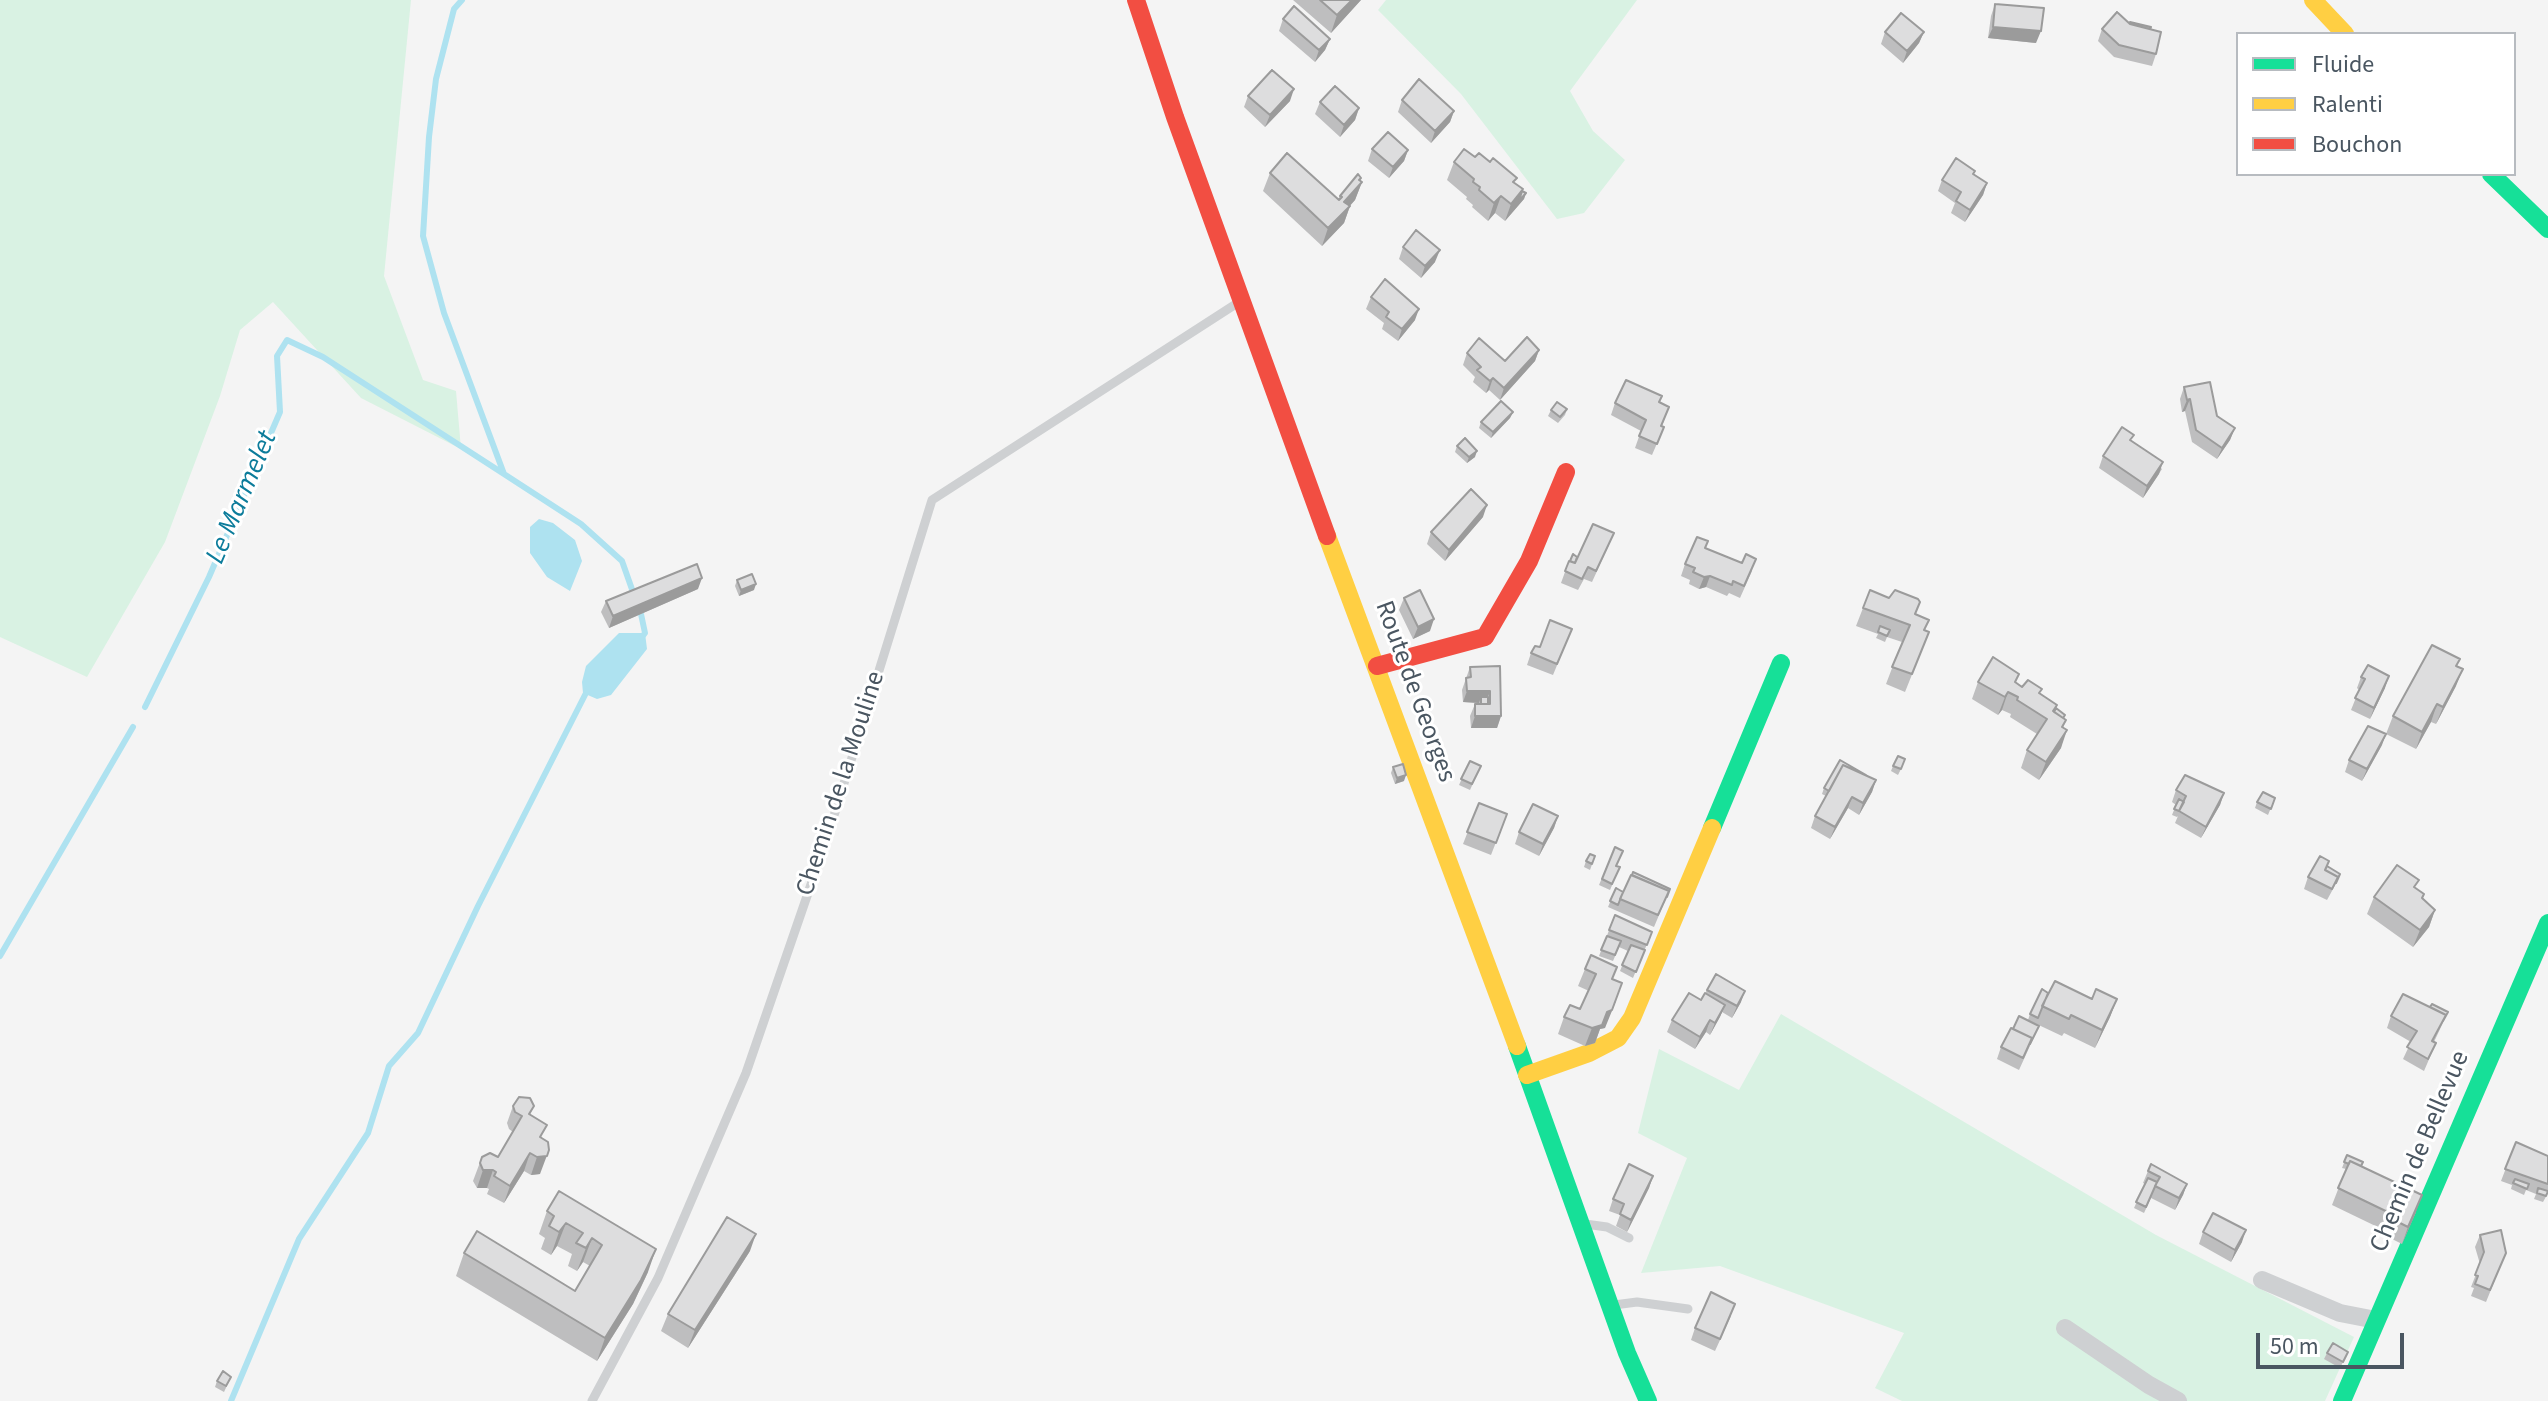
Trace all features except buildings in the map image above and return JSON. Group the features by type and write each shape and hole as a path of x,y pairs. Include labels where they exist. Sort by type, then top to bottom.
{"street":[{"name":"Route de Georges","path":"1136,0 1175,117 1610,1305 1648,1401"},
{"path":"2313,0 2343,32"},
{"path":"2493,176 2548,229"},
{"path":"1377,666 1485,637 1529,561 1566,472"},
{"path":"1527,1075 1589,1053 1618,1038 1632,1018 1781,663"},
{"name":"Chemin de Bellevue","path":"2342,1401 2548,923"},
{"path":"2262,1280 2340,1313 2376,1320"},
{"path":"2065,1328 2178,1401"}],"lane":[{"name":"Chemin de la Mouline","path":"592,1401 658,1278 746,1073 827,838 932,500 1242,300"},
{"path":"1581,1224 1607,1227 1629,1238"},
{"path":"1610,1305 1637,1302 1688,1309"}],"green space":[{"path":"0,0 411,0 384,276 423,380 456,391 461,449 361,398 273,302 240,330 220,396 165,542 87,677 0,637"},
{"path":"1386,0 1637,0 1570,91 1593,131 1625,160 1584,213 1557,219 1461,94 1378,10"},
{"path":"1781,1014 2156,1235 2354,1337 2325,1401 1902,1401 1875,1388 1904,1333 1720,1266 1641,1273 1687,1158 1638,1133 1659,1049 1739,1090"}],"water":[{"path":"539,519 553,523 575,540 582,561 570,591 547,577 530,553 530,527"},
{"path":"619,633 645,633 647,649 611,695 597,699 583,693 586,666"}],"waterway":[{"path":"462,0 454,9 436,79 423,236 444,313 504,474 581,524 622,561 634,595"},
{"name":"Le Marmelet","path":"145,707 209,577 280,412 277,356 287,340 323,357 504,474"},
{"path":"641,614 645,633 642,637"},
{"path":"231,1401 299,1239 368,1133 389,1066 418,1033 478,906 588,689"},
{"name":"Le Marmelet","path":"0,956 133,727"}],"traffic: fast":[{"path":"2493,176 2548,229"},
{"path":"1712,828 1781,663"},
{"path":"2342,1401 2548,923"},
{"path":"1517,1046 1627,1353 1648,1401"}],"traffic: slow":[{"path":"2313,0 2343,32"},
{"path":"1327,536 1517,1046"},
{"path":"1527,1075 1589,1053 1618,1038 1632,1018 1712,828"}],"traffic: jam":[{"path":"1136,0 1175,117 1327,536"},
{"path":"1377,666 1485,637 1529,561 1566,472"}]}
